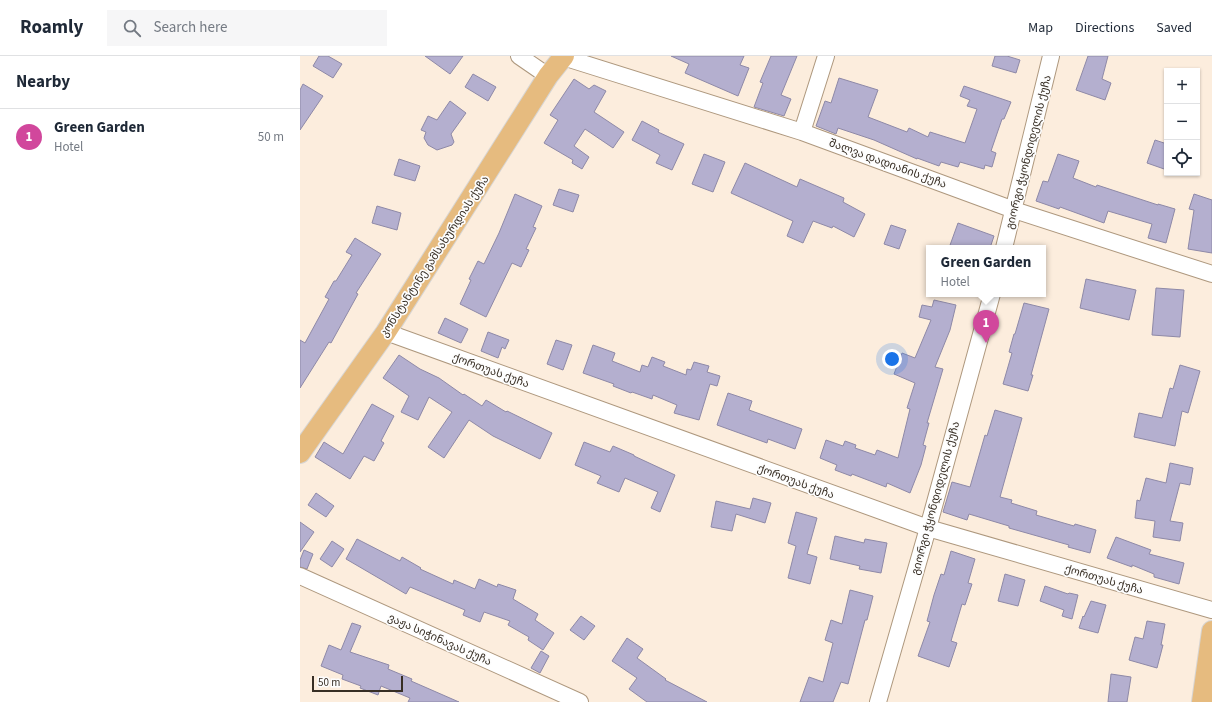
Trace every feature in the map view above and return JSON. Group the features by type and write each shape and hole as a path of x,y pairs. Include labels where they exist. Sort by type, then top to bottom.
{"main road":[{"name":"კონსტანტინე გამსახურდიას ქუჩა","path":"302,447 386,332 548,76 564,56"},
{"path":"1202,702 1212,631"}],"street":[{"path":"519,56 548,76"},
{"name":"შალვა დადიანის ქუჩა","path":"564,56 802,132 1014,210 1212,274"},
{"path":"802,132 826,56"},
{"name":"გიორგი ჭყონდიდელის ქუჩა","path":"1005,245 1051,56"},
{"name":"გიორგი ჭყონდიდელის ქუჩა","path":"878,702 928,528 991,297"},
{"name":"ქორთუას ქუჩა","path":"386,332 928,528 1212,610"},
{"name":"ვაჟა სიჭინავას ქუჩა","path":"300,576 580,702"}],"building":[{"path":"319,56 328,56 342,64 333,78 313,66"},
{"path":"425,56 463,56 450,74"},
{"path":"671,56 744,56 740,65 749,68 738,96 685,73 689,64"},
{"path":"771,56 797,56 781,95 791,99 784,116 754,107 763,83 760,82"},
{"path":"995,56 1007,56 1020,60 1016,73 992,66"},
{"path":"1088,56 1108,56 1102,79 1111,83 1105,100 1076,90"},
{"path":"473,74 496,87 488,101 465,87"},
{"path":"839,78 878,90 868,117 907,132 909,128 928,137 930,132 965,143 977,109 967,106 970,100 960,96 964,86 1011,102 1004,119 1002,119 991,151 996,153 992,167 985,165 984,169 960,162 958,167 941,162 939,166 917,159 874,140 838,128 836,134 816,126 825,101 831,103"},
{"path":"574,79 589,89 594,85 606,91 594,112 624,132 613,148 585,129 574,146 589,157 582,169 572,163 573,160 544,143 558,120 550,115"},
{"path":"303,84 323,96 300,130 300,90"},
{"path":"450,101 466,113 451,134 454,142 452,145 437,150 428,145 424,138 426,132 421,130 428,116 437,120"},
{"path":"642,121 659,130 658,132 684,144 672,170 656,163 660,155 632,140"},
{"path":"1155,140 1164,143 1164,169 1147,163"},
{"path":"704,154 725,162 713,192 692,184"},
{"path":"1058,154 1079,161 1073,178 1096,187 1097,185 1175,209 1166,243 1148,238 1152,224 1108,211 1104,223 1060,207 1059,209 1036,201 1043,181 1048,182"},
{"path":"399,159 420,166 415,181 394,175"},
{"path":"745,163 797,187 800,179 844,198 843,202 865,214 854,237 833,226 832,228 813,221 803,243 787,236 793,221 731,193"},
{"path":"559,189 579,195 573,212 553,205"},
{"path":"515,194 542,206 533,227 536,228 526,249 529,250 521,267 512,263 486,317 460,304 471,280 469,279 478,261 484,264"},
{"path":"1194,194 1212,200 1212,253 1188,249 1194,210 1189,209"},
{"path":"377,206 401,213 397,230 372,223"},
{"path":"958,223 994,236 991,245 950,245"},
{"path":"891,225 906,230 899,249 884,244"},
{"path":"355,238 381,254 356,293 358,294 331,343 329,342 300,388 300,340 305,343 329,299 325,297 352,255 346,252"},
{"path":"1086,279 1136,290 1129,320 1080,308"},
{"path":"1156,288 1184,290 1180,337 1152,335"},
{"path":"934,300 956,305 950,330 935,367 943,369 927,423 929,423 923,445 926,446 921,465 910,493 887,483 886,487 852,474 851,476 835,470 837,465 820,458 826,440 843,446 845,441 856,445 855,448 875,455 877,450 898,458 910,409 907,408 915,383 894,374 902,353 915,358 931,320 919,317 922,305 932,307"},
{"path":"1024,303 1049,309 1028,391 1003,384 1012,353 1009,352"},
{"path":"445,318 468,329 461,343 438,333"},
{"path":"488,332 509,340 505,349 502,347 498,358 481,351"},
{"path":"556,340 572,345 563,370 547,364"},
{"path":"593,345 615,353 612,361 640,372 642,365 648,367 652,357 665,362 663,366 686,375 687,369 691,370 694,362 709,366 707,372 720,376 717,386 710,384 699,420 674,413 677,405 653,395 652,399 632,392 631,393 613,386 614,384 583,373"},
{"path":"399,355 420,369 439,378 482,406 486,400 506,412 507,411 552,433 540,459 493,436 469,420 444,458 428,447 452,412 429,397 418,420 401,412 409,396 383,378"},
{"path":"1180,365 1200,371 1188,413 1182,411 1175,446 1134,437 1139,413 1162,418 1170,388 1173,389"},
{"path":"728,393 752,401 749,410 802,429 795,449 768,439 767,443 717,425"},
{"path":"372,404 394,416 381,441 384,443 374,461 364,456 350,479 315,457 324,442 343,454"},
{"path":"995,410 1022,418 1000,497 1012,500 1011,503 1037,511 1036,515 1074,526 1075,524 1096,530 1090,553 969,514 967,520 943,512 952,482 970,487 985,435 987,436"},
{"path":"584,442 610,452 613,446 675,475 660,512 651,508 658,492 625,478 619,492 597,483 601,476 575,465"},
{"path":"1170,463 1193,468 1190,485 1180,483 1170,521 1183,523 1180,541 1153,537 1155,521 1135,518 1137,500 1140,501 1146,478 1166,483"},
{"path":"316,493 334,506 326,517 308,505"},
{"path":"753,498 771,503 765,523 736,514 732,531 711,527 716,501 750,509"},
{"path":"796,512 817,518 807,554 817,557 810,584 788,578 796,546 788,543"},
{"path":"300,522 314,532 300,552"},
{"path":"835,536 864,543 865,539 887,543 881,573 859,569 860,566 830,559"},
{"path":"1116,537 1151,550 1149,554 1184,563 1179,584 1154,577 1154,574 1132,565 1132,567 1107,558"},
{"path":"357,539 400,561 402,557 421,568 420,569 453,584 454,580 475,589 479,579 497,587 498,584 516,590 513,599 538,614 535,620 554,633 543,650 528,640 529,637 508,625 510,621 484,612 480,622 463,615 465,610 410,587 406,594 346,559"},
{"path":"332,541 344,549 332,567 320,559"},
{"path":"304,550 313,554 307,569 300,567 300,560"},
{"path":"951,551 975,559 968,583 972,584 965,605 962,604 951,641 957,643 949,667 918,656 930,622 927,621 934,595 941,574 944,575"},
{"path":"1005,574 1025,580 1018,606 998,601"},
{"path":"1045,586 1068,594 1078,595 1072,619 1062,616 1064,610 1040,601"},
{"path":"850,590 873,596 848,684 841,682 833,702 800,702 809,677 823,682 833,643 825,640 831,620 842,624"},
{"path":"1091,601 1106,605 1098,633 1079,628 1083,616 1084,617"},
{"path":"581,616 595,626 584,640 570,630"},
{"path":"1147,621 1165,624 1161,645 1163,645 1157,668 1129,660 1135,637 1143,639"},
{"path":"352,623 361,626 350,652 389,665 388,669 459,702 408,702 410,698 381,686 378,695 360,688 361,686 342,679 343,675 321,666 329,645 341,650"},
{"path":"627,638 643,649 637,658 666,679 665,680 707,702 647,702 629,689 637,678 612,661"},
{"path":"541,651 549,656 540,673 531,668"},
{"path":"1111,674 1131,677 1127,702 1108,702"}],"place":[{"name":"Green Garden","path":"986,343"}]}
